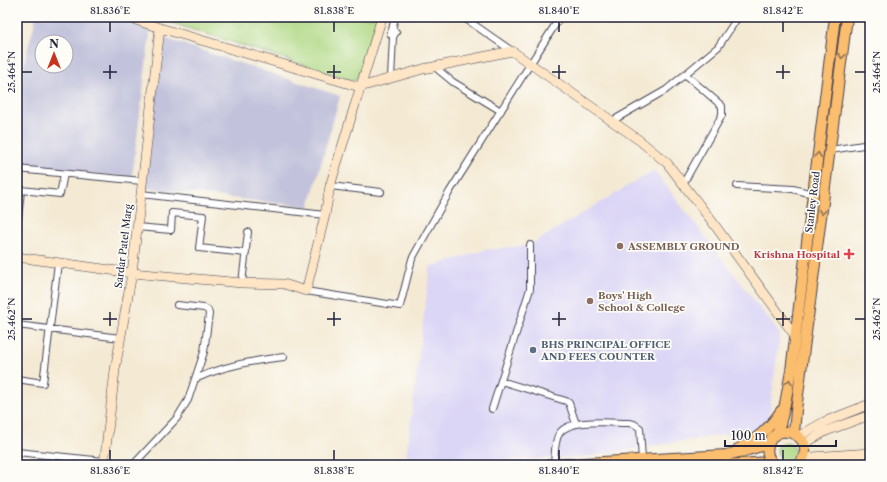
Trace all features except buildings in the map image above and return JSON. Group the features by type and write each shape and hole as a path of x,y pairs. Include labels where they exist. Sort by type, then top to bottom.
{"main road":[{"name":"Stanley Road","path":"778,433 785,404 796,337 835,17"},
{"name":"Stanley Road","path":"800,463 805,453 799,438 798,397 847,17"},
{"path":"726,455 755,440 768,429 785,404"},
{"path":"773,463 768,456 767,450 771,439 778,433 783,432 799,438"},
{"path":"550,465 726,455 768,444"},
{"path":"723,465 773,463"}],"street":[{"path":"127,17 360,87 423,69 436,68 512,50"},
{"path":"306,291 325,214 330,186 382,17"},
{"path":"391,78 392,34 395,17"},
{"path":"463,17 612,120 667,163 796,337"},
{"path":"17,257 132,273 242,283 284,284 306,291 400,306 412,259 450,191 560,17"},
{"path":"612,120 666,90 718,47 738,17"},
{"name":"Sardar Patel Marg","path":"104,463 120,338 132,273 160,28"},
{"path":"378,30 392,34"},
{"path":"436,68 453,82 501,111"},
{"path":"683,184 722,115 722,106 685,74"},
{"path":"830,150 870,144"},
{"path":"17,169 142,181"},
{"path":"17,229 21,190 60,194 64,174"},
{"path":"330,186 381,192"},
{"path":"737,186 793,189 813,194"},
{"path":"141,194 325,214"},
{"path":"137,228 171,230 172,213 203,216 199,248 246,253"},
{"path":"242,283 248,232"},
{"path":"492,409 530,289 530,245"},
{"path":"17,379 43,383 58,263"},
{"path":"135,465 177,418 188,400 204,352 209,314 208,310 204,308 177,305"},
{"path":"17,325 120,338"},
{"path":"195,379 212,372 239,365 284,357"},
{"path":"501,380 566,400 569,403 576,424"},
{"path":"799,438 824,422 870,404"},
{"path":"799,438 826,431 870,415"},
{"path":"554,465 556,442 559,435 563,429 576,424 634,424 640,428 642,460"},
{"path":"17,452 104,463"},
{"path":"800,463 812,457 870,453"}],"shaded area":[{"path":"36,17 120,17 146,29 150,33 132,177 17,167 17,112 26,56"},
{"path":"161,37 340,96 309,207 145,188"},
{"name":"Boys' High School & College","path":"654,170 780,334 769,417 759,429 583,457 499,460 485,465 405,465 430,267 485,250 530,245"}],"green space":[{"path":"153,17 378,17 359,74 354,81"},
{"path":"786,442 792,445 795,451 792,457 786,460 780,457 777,451 780,445"}],"place":[{"name":"ASSEMBLY GROUND","path":"620,246"},
{"name":"Krishna Hospital","path":"849,254"},
{"name":"Boys' High School & College","path":"590,301"},
{"name":"BHS PRINCIPAL OFFICE AND FEES COUNTER","path":"533,350"}]}
